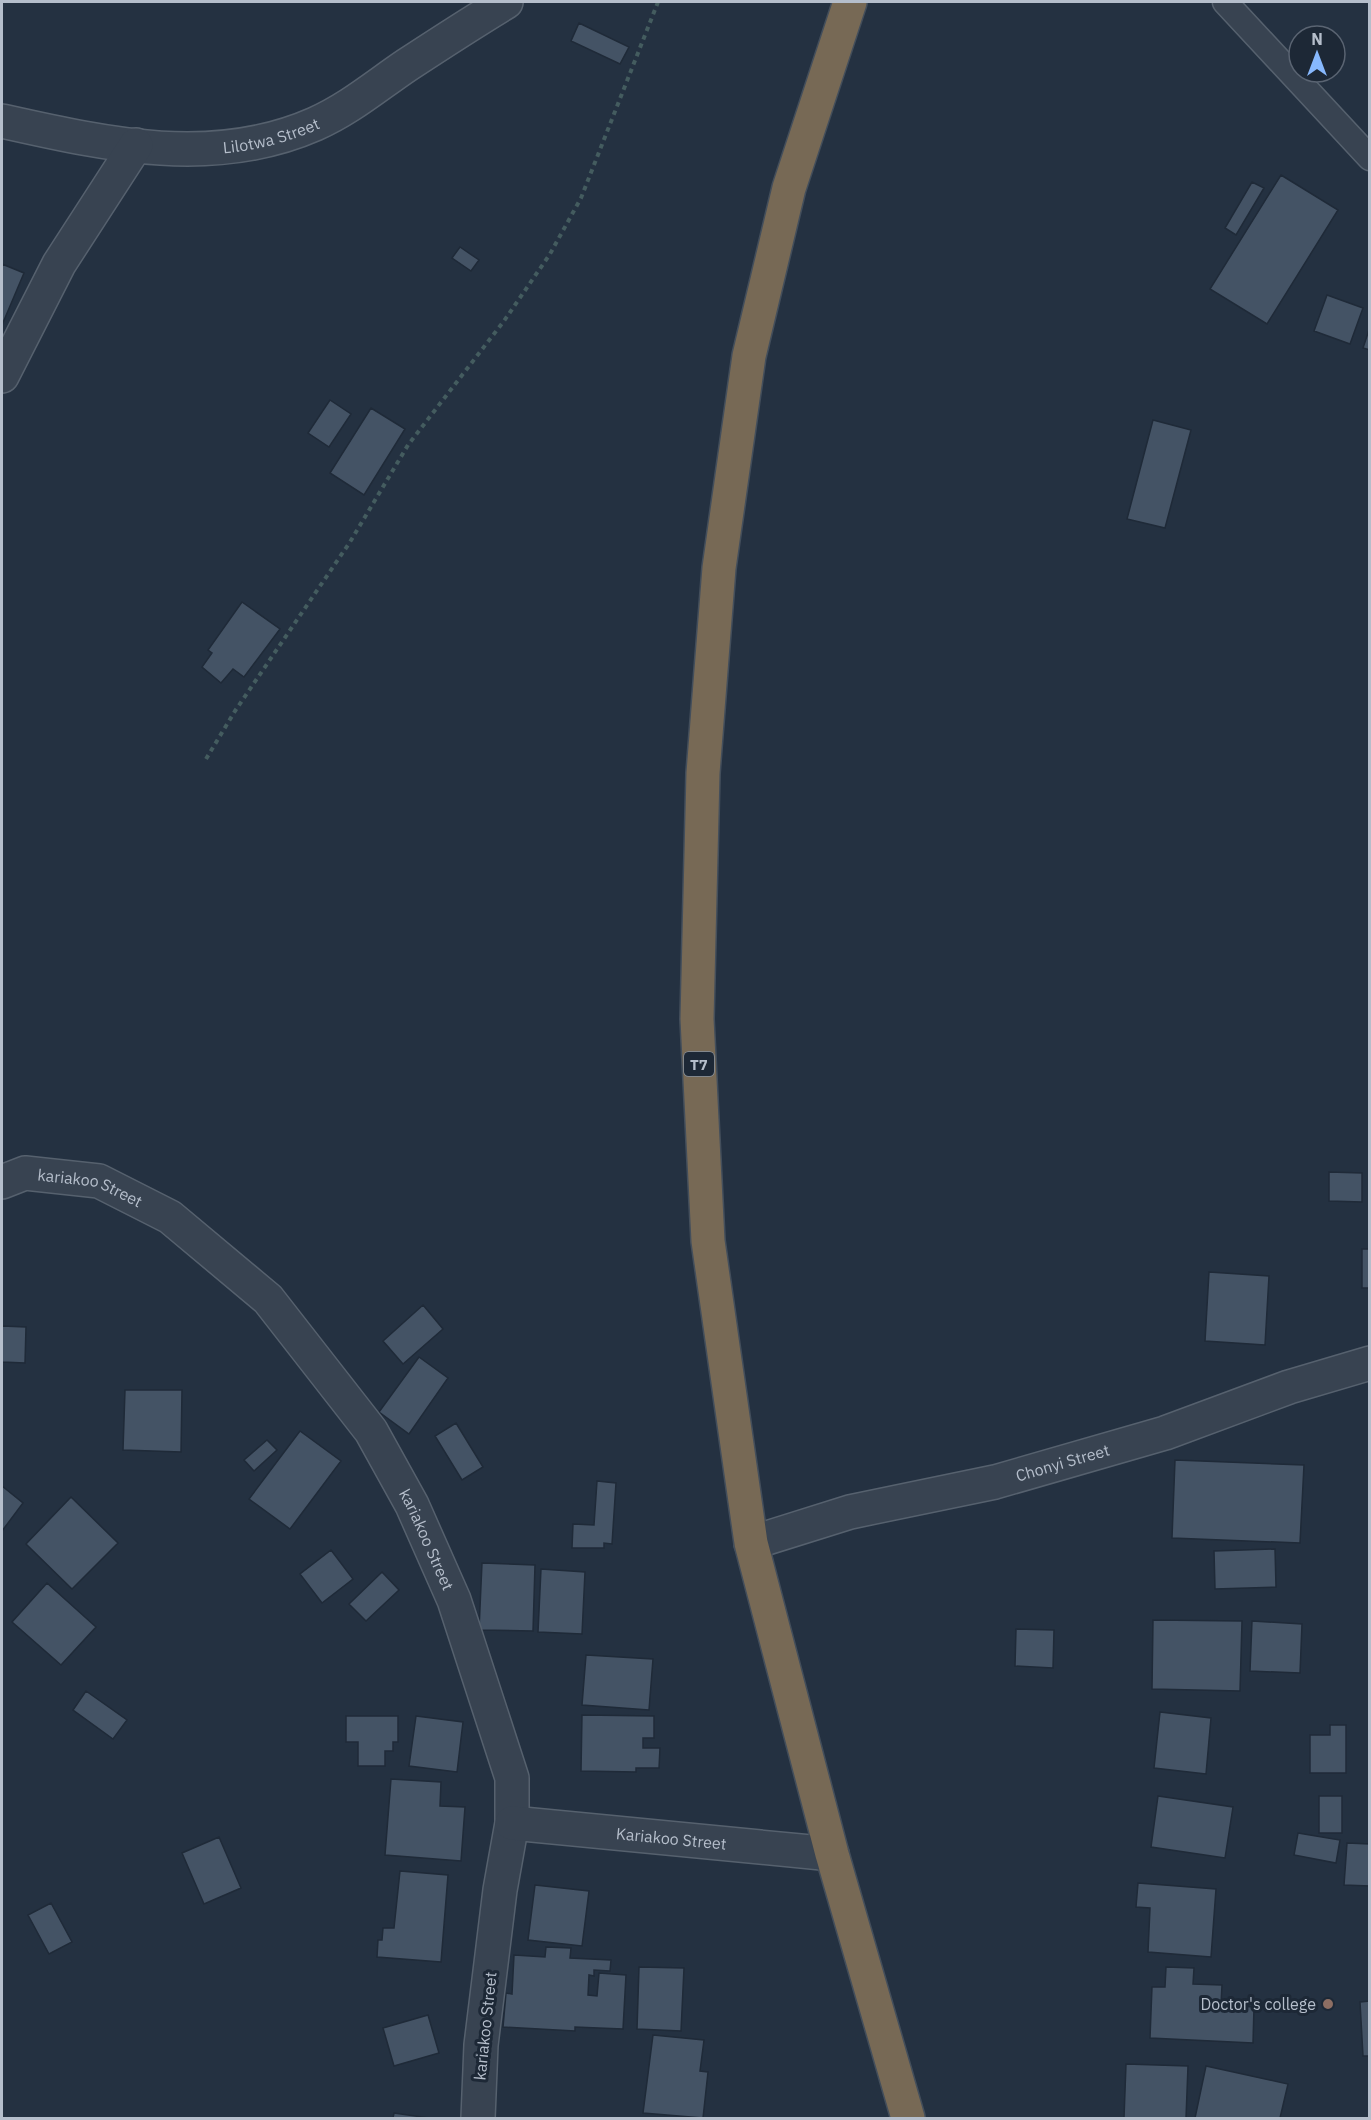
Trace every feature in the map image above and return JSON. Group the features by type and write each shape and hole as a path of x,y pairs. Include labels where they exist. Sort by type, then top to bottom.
{"highway":[{"name":"T7","path":"850,2 789,189 749,357 719,568 703,773 697,1019 708,1241 751,1542 832,1854 908,2118"}],"street":[{"name":"Lilotwa Street","path":"2,121 92,141 206,151 274,138 315,124 366,96 406,66 506,2"},
{"path":"2,376 59,264 136,145"},
{"name":"kariakoo Street","path":"2,1182 25,1173 99,1181 170,1217 268,1299 371,1431 412,1505 454,1600 512,1778 512,1823 500,1890 481,2045 478,2118"},
{"name":"Chonyi Street","path":"751,1542 850,1512 995,1482 1165,1433 1289,1387 1370,1363"},
{"name":"Kariakoo Street","path":"512,1823 832,1854"}],"lane":[{"path":"1225,2 1370,158"}],"path":[{"path":"206,759 235,711 350,542 408,445 504,321 550,254 581,198 658,2"}],"building":[{"path":"579,23 629,47 620,64 571,41"},
{"path":"1281,175 1338,210 1267,324 1210,289"},
{"path":"1252,182 1264,188 1236,235 1225,228"},
{"path":"460,247 479,260 471,271 452,258"},
{"path":"2,264 24,273 2,325"},
{"path":"1327,295 1363,308 1350,344 1314,331"},
{"path":"1370,327 1370,350 1363,348"},
{"path":"330,400 351,414 329,447 308,433"},
{"path":"371,408 405,429 364,495 330,473"},
{"path":"1153,420 1191,430 1165,528 1127,519"},
{"path":"242,602 280,629 244,677 233,669 221,683 202,667 212,653 208,650"},
{"path":"1329,1172 1362,1173 1362,1202 1329,1201"},
{"path":"1362,1249 1370,1249 1370,1288 1362,1288"},
{"path":"1209,1272 1269,1276 1265,1345 1205,1341"},
{"path":"423,1305 443,1329 403,1364 383,1341"},
{"path":"2,1326 26,1327 25,1363 2,1362"},
{"path":"419,1357 448,1378 409,1434 379,1412"},
{"path":"125,1390 182,1390 181,1452 123,1450"},
{"path":"456,1423 483,1467 462,1480 435,1436"},
{"path":"300,1431 341,1461 290,1529 249,1499"},
{"path":"267,1440 277,1450 254,1471 244,1460"},
{"path":"1175,1460 1304,1465 1300,1543 1172,1538"},
{"path":"597,1481 616,1483 612,1544 604,1543 604,1548 572,1548 573,1524 594,1525"},
{"path":"2,1486 23,1503 2,1531"},
{"path":"71,1497 118,1543 72,1589 26,1544"},
{"path":"1275,1549 1276,1587 1215,1589 1214,1551"},
{"path":"331,1550 353,1579 322,1603 300,1574"},
{"path":"482,1563 535,1565 533,1631 479,1630"},
{"path":"541,1569 585,1572 582,1634 538,1632"},
{"path":"382,1572 399,1590 366,1621 349,1604"},
{"path":"47,1583 96,1627 61,1665 12,1622"},
{"path":"1153,1620 1242,1621 1240,1691 1152,1689"},
{"path":"1252,1621 1302,1624 1300,1673 1250,1671"},
{"path":"1016,1629 1054,1630 1053,1668 1015,1666"},
{"path":"586,1655 653,1659 649,1710 582,1705"},
{"path":"86,1691 127,1720 113,1739 73,1710"},
{"path":"1160,1712 1211,1718 1206,1774 1154,1768"},
{"path":"582,1715 654,1716 654,1738 643,1738 643,1748 660,1748 659,1768 636,1768 636,1772 581,1771"},
{"path":"346,1716 398,1716 398,1742 393,1742 393,1751 385,1751 385,1766 358,1766 358,1742 346,1742"},
{"path":"416,1716 463,1722 457,1772 409,1766"},
{"path":"1330,1725 1346,1725 1346,1773 1310,1773 1310,1735 1330,1735"},
{"path":"391,1779 441,1782 440,1806 465,1807 461,1861 385,1855"},
{"path":"1158,1796 1233,1807 1225,1858 1151,1847"},
{"path":"1319,1796 1342,1796 1342,1833 1319,1833"},
{"path":"1298,1833 1340,1840 1336,1863 1294,1855"},
{"path":"219,1837 241,1888 204,1904 182,1853"},
{"path":"1347,1843 1370,1844 1370,1886 1344,1885"},
{"path":"400,1871 448,1875 441,1962 377,1957 378,1940 382,1940 383,1928 394,1928"},
{"path":"1138,1883 1216,1889 1211,1957 1148,1952 1150,1908 1136,1907"},
{"path":"535,1885 589,1891 582,1946 528,1940"},
{"path":"51,1903 72,1942 49,1954 28,1915"},
{"path":"546,1947 571,1948 570,1958 611,1960 610,1971 594,1970 594,1976 589,1975 588,1995 597,1996 599,1973 626,1975 623,2029 575,2027 575,2031 503,2027 506,1993 512,1994 514,1955 545,1957"},
{"path":"639,1967 684,1968 681,2031 637,2029"},
{"path":"1166,1967 1194,1968 1193,1984 1222,1985 1221,2005 1254,2007 1253,2043 1150,2038 1152,1987 1165,1987"},
{"path":"1370,2001 1370,2056 1363,2056 1360,2002"},
{"path":"428,2015 439,2053 394,2066 383,2028"},
{"path":"653,2035 704,2040 700,2071 708,2072 703,2118 643,2113"},
{"path":"1126,2064 1188,2066 1186,2118 1124,2118"},
{"path":"1206,2066 1288,2084 1280,2118 1195,2118"},
{"path":"394,2113 429,2118 393,2118"}],"place":[{"name":"Doctor's college","path":"1328,2004"}]}
